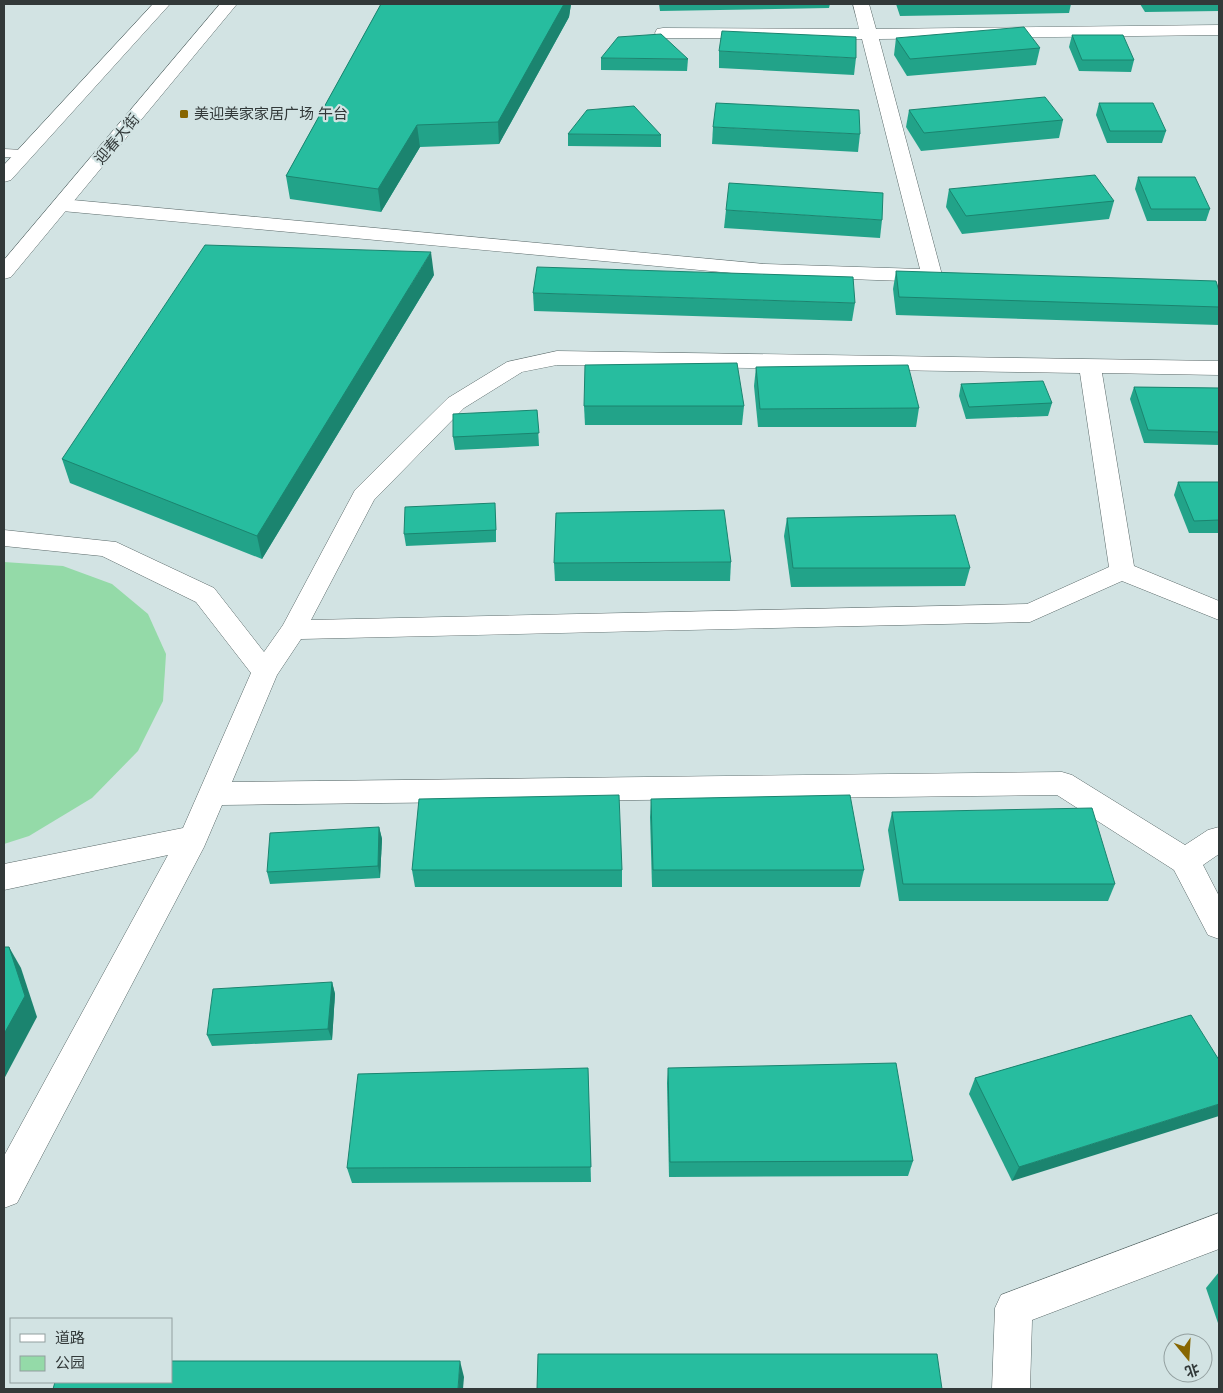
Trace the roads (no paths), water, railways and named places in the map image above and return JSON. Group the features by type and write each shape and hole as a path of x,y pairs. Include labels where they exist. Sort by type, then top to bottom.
{"street":[{"path":"4,176 162,4"},
{"name":"迎春大街","path":"4,273 229,4"},
{"path":"62,205 765,270 941,276 861,4"},
{"path":"664,34 1219,30"},
{"path":"4,1191 193,838 265,672 293,630 364,496 456,403 515,367 557,358 1219,368"},
{"path":"1090,366 1122,571"},
{"path":"4,538 107,548 205,595 265,672"},
{"path":"293,630 1030,614 1122,571 1219,611"},
{"path":"212,794 1062,782 1186,861 1219,926"},
{"path":"4,877 193,838"},
{"path":"1186,861 1219,839"},
{"path":"1012,1389 1014,1308 1219,1231"}],"lane":[{"path":"4,153 23,154"}],"place":[{"name":"美迎美家家居广场 午台","path":"184,114"}]}
